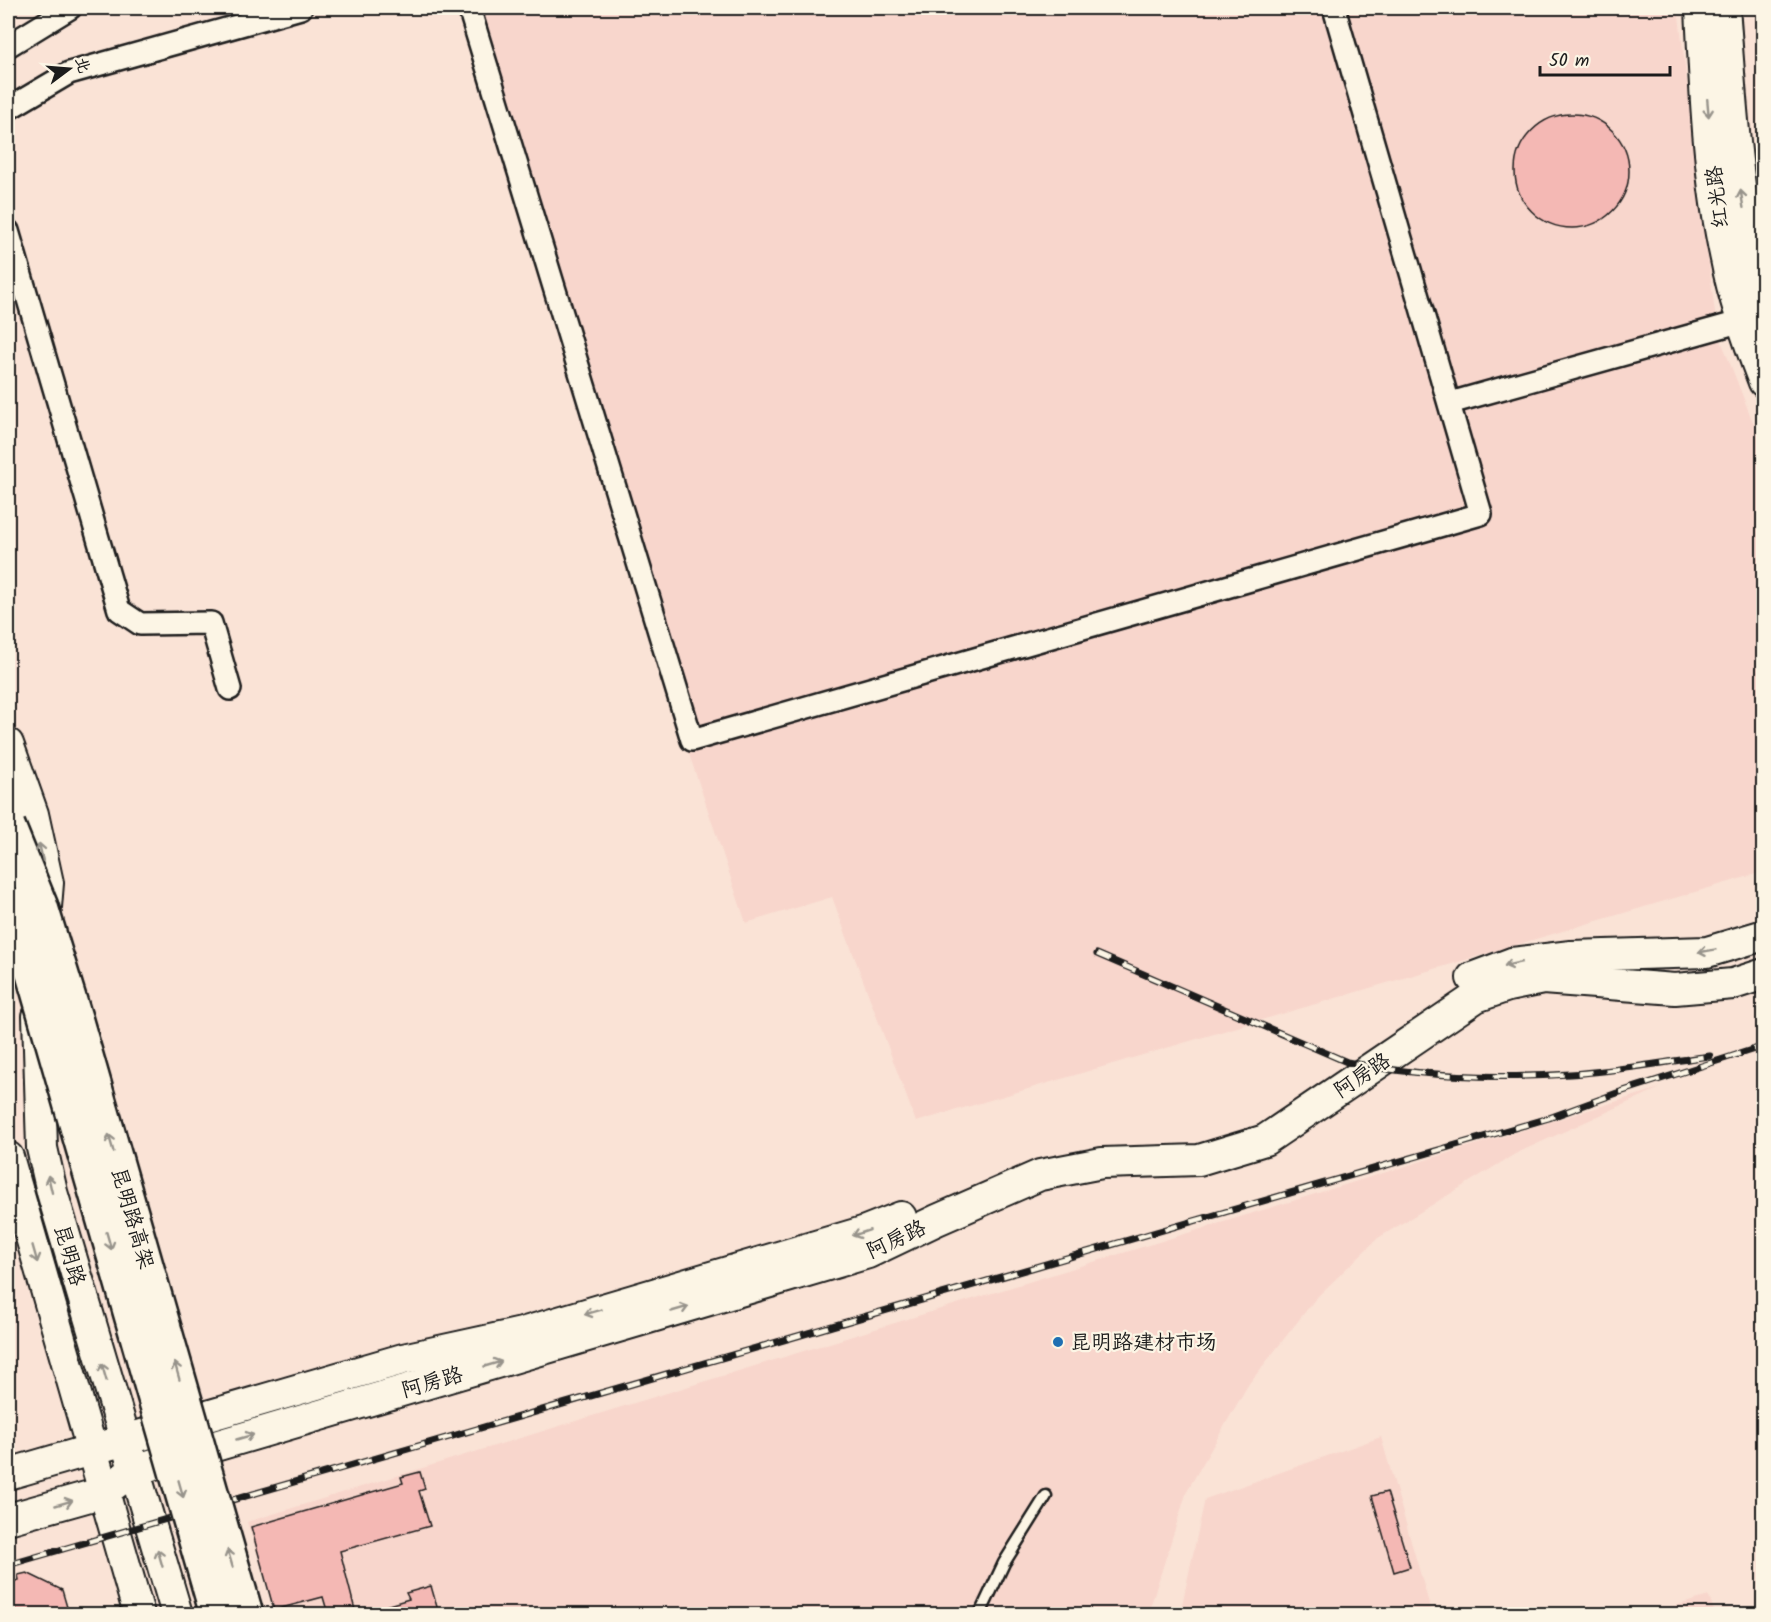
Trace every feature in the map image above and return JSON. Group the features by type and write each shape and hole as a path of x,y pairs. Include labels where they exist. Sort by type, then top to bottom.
{"highway":[{"name":"昆明路高架","path":"8,826 41,907 76,1021 246,1614"},
{"name":"昆明路高架","path":"8,904 27,953 217,1614"}],"main road":[{"name":"红光路","path":"1701,8 1715,196 1726,260 1752,318 1764,381"},
{"name":"红光路","path":"1724,8 1741,197 1764,297"},
{"path":"8,744 33,813 48,883 38,1014"},
{"name":"昆明路","path":"8,886 38,1014 42,1148 52,1192 177,1614"},
{"name":"阿房路","path":"8,1474 403,1359 522,1333 863,1232 909,1214 965,1185 1020,1161 1077,1147 1212,1140 1255,1123 1466,980 1512,963 1571,956 1707,952 1764,935"},
{"name":"阿房路","path":"8,1519 104,1492 134,1470 868,1253 1040,1175 1102,1163 1199,1160 1264,1140 1476,997 1508,986 1544,979 1675,990 1733,984 1764,974"},
{"name":"昆明路","path":"8,1158 139,1614"}],"street":[{"path":"8,46 70,8"},
{"path":"8,109 69,73 301,8"},
{"path":"469,8 692,740 1481,514 1334,8"},
{"path":"8,231 118,610 140,624 211,623 231,689"},
{"path":"1450,403 1752,318"}],"lane":[{"path":"980,1614 1004,1563 1046,1496"}],"shaded area":[{"path":"457,8 1678,8 1717,330 1763,448 1763,872 916,1122 832,897 746,923 688,751"},
{"name":"昆明路建材市场","path":"1660,1088 1515,1154 1378,1238 1316,1298 1248,1385 1187,1491 1148,1614 276,1614 247,1522"},
{"path":"1381,1437 1432,1614 1180,1614 1205,1499"},
{"path":"1709,1596 1715,1614 1647,1614"}],"building":[{"path":"1572,114 1594,118 1613,130 1625,149 1629,171 1625,193 1613,212 1594,224 1572,228 1550,224 1531,212 1519,193 1515,171 1519,149 1531,130 1550,118"},
{"path":"420,1472 425,1489 419,1491 430,1526 340,1551 356,1614 328,1614 323,1597 274,1610 251,1527 403,1483 401,1477"},
{"path":"1387,1492 1410,1567 1394,1572 1372,1496"},
{"path":"27,1573 62,1590 69,1614 16,1614 8,1583 19,1580 18,1575"},
{"path":"431,1586 439,1614 368,1614 368,1611 409,1599 406,1593"}],"railway":[{"path":"1097,954 1347,1062 1375,1067 1458,1076 1542,1076 1605,1071 1710,1056"},
{"path":"8,1565 1549,1118 1617,1093 1764,1046"}],"place":[{"name":"昆明路建材市场","path":"1058,1342"}]}
